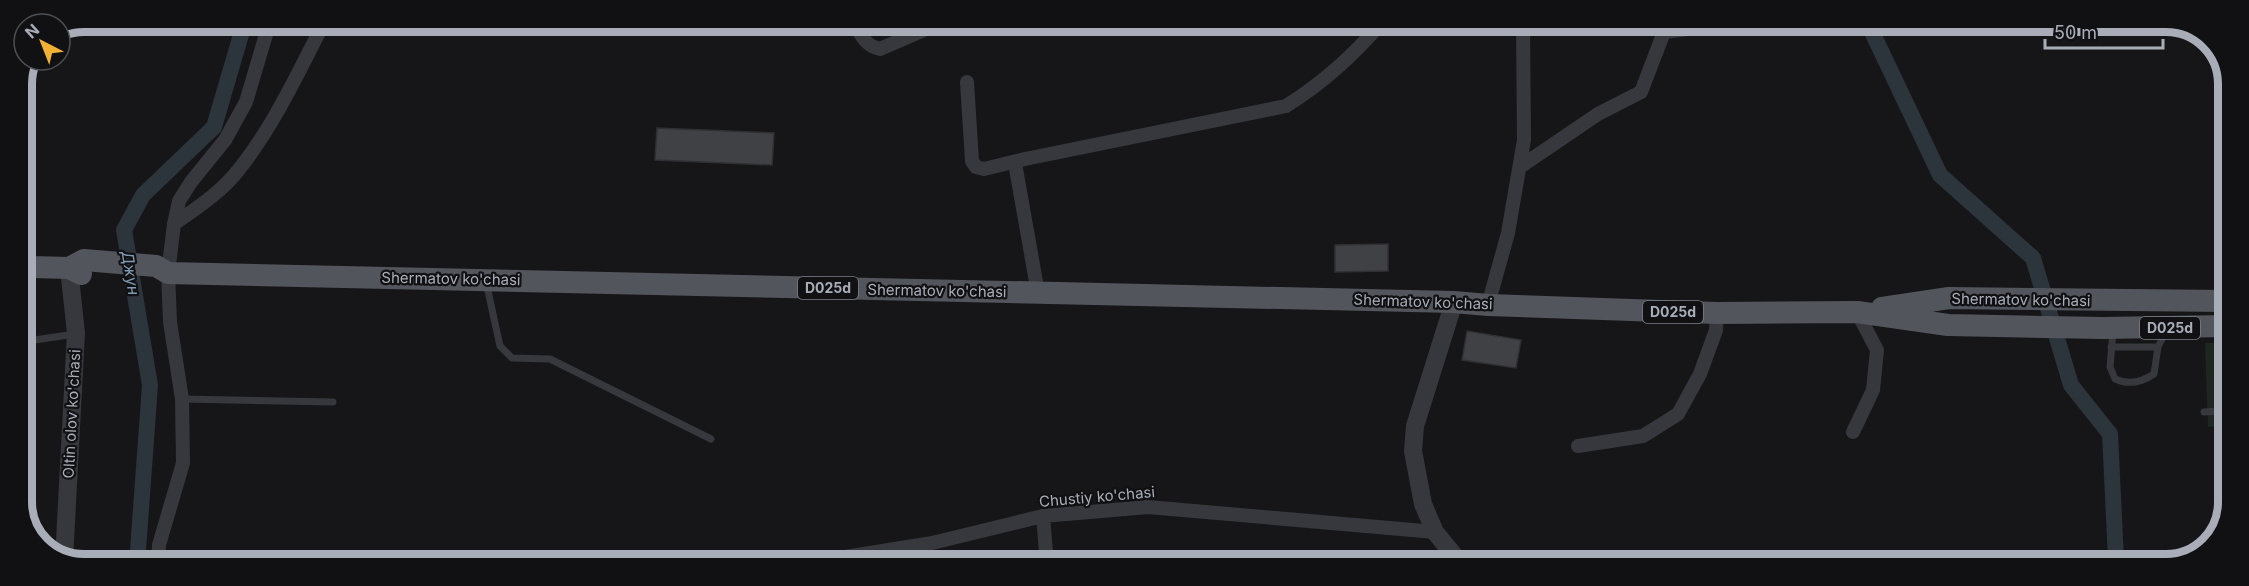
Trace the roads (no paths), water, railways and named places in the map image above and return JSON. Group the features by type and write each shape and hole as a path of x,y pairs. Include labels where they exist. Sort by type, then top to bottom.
{"main road":[{"path":"32,265 77,267"},
{"name":"D025d","path":"77,267 159,273"},
{"name":"Shermatov ko'chasi","path":"159,273 1454,302 1717,313 1857,312 1949,298 2108,301"},
{"name":"D025d","path":"2108,301 2218,301"},
{"path":"2108,301 2109,335"},
{"name":"Shermatov ko'chasi","path":"1857,312 1948,325 2109,335"},
{"name":"D025d","path":"2109,335 2162,338 2218,328"}],"street":[{"path":"159,554 159,545 183,463 182,399 170,322 159,273 179,201 191,182 225,140 246,102 267,32"},
{"path":"174,224 206,202 240,170 265,132 319,32"},
{"path":"860,32 871,48 880,49 918,32"},
{"path":"967,82 974,164 984,169 1286,106 1333,72 1374,32"},
{"path":"1488,305 1508,233 1524,140 1523,32"},
{"path":"1520,167 1598,114 1641,92 1664,32"},
{"path":"1015,163 1038,293"},
{"name":"Oltin olov ko'chasi","path":"64,551 76,333 77,267"},
{"path":"1452,554 1435,532 1423,504 1413,451 1415,426 1454,302"},
{"path":"1853,432 1873,390 1877,350 1857,312"},
{"path":"1578,446 1643,436 1678,414 1700,374 1716,330 1717,313"},
{"name":"Chustiy ko'chasi","path":"864,554 932,543 1043,516 1148,507 1435,532"},
{"path":"1043,516 1046,554"}],"lane":[{"path":"486,280 500,346 512,358 550,359 711,439"},
{"path":"32,340 76,333"},
{"path":"2109,335 2110,367 2115,379 2124,383 2145,380 2154,374 2162,338"},
{"path":"182,399 333,402"},
{"path":"2204,411 2218,411"}],"waterway":[{"name":"Джун","path":"138,554 150,385 124,230 143,195 214,127 242,32"},
{"path":"1874,32 1940,175 2033,258 2071,385 2110,434 2116,554"}]}
